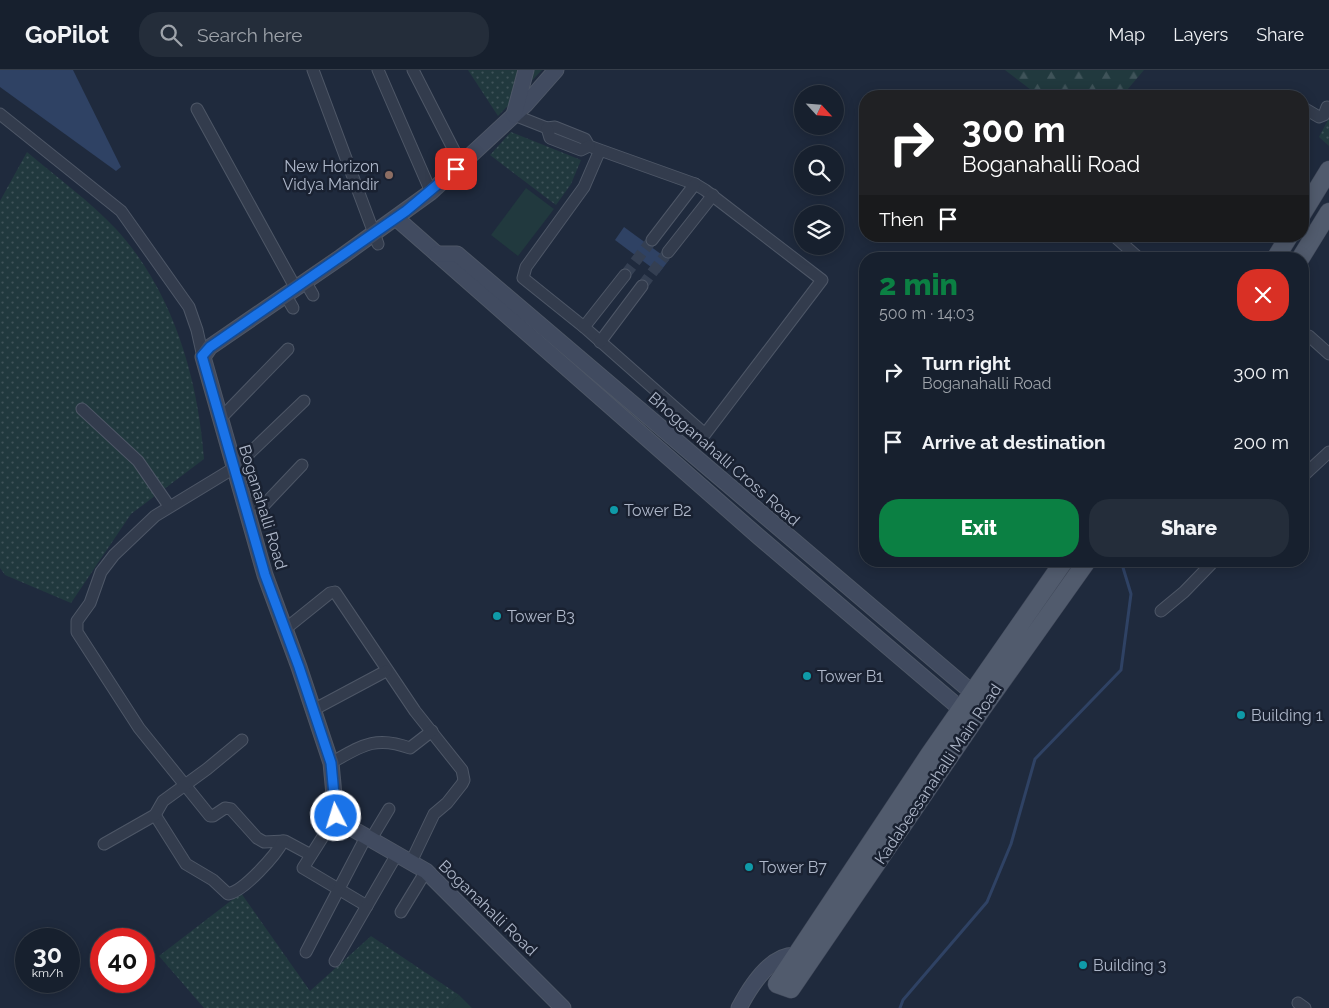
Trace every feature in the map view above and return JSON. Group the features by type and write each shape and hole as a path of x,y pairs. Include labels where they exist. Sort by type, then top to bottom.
{"main road":[{"path":"1309,203 1328,174"},
{"path":"1304,252 1329,212"},
{"name":"Kadabeesanahalli Main Road","path":"979,699 1060,567"},
{"name":"Kadabeesanahalli Main Road","path":"968,714 784,987 797,955 968,714 1082,567"}],"street":[{"path":"313,70 376,239"},
{"path":"378,70 431,192"},
{"path":"413,70 461,164"},
{"path":"514,115 526,70"},
{"path":"202,356 210,347 295,288 340,265 376,239 396,218 431,192 514,115 556,70"},
{"path":"1309,111 1319,116 1324,115 1327,107"},
{"path":"197,110 295,288 293,308"},
{"path":"0,114 121,211 189,307 197,330 202,356"},
{"path":"514,115 546,128 550,138 582,150 594,148 695,184 713,195 822,280 705,434 584,327 523,278 523,273 584,187 594,148"},
{"path":"652,240 695,184"},
{"path":"668,252 713,195"},
{"path":"396,218 759,537 968,714"},
{"path":"1121,242 1132,252"},
{"name":"Bhogganahalli Cross Road","path":"437,254 457,254 979,699"},
{"path":"584,327 625,275"},
{"path":"600,342 642,286"},
{"path":"295,288 313,296"},
{"path":"1309,336 1329,354"},
{"path":"220,418 288,350"},
{"name":"Boganahalli Road","path":"202,356 265,575 331,763 336,816 368,838 426,871 563,1008"},
{"path":"304,400 234,468 169,506 141,528 114,555 101,572 90,603 76,625 77,632 102,673 139,728 210,816 228,808 234,811 257,838 264,842 282,841 311,855"},
{"path":"82,408 138,461 169,506"},
{"path":"1309,471 1329,452"},
{"path":"244,504 265,504 302,465"},
{"path":"759,537 772,523"},
{"path":"1161,611 1184,592 1208,567"},
{"path":"284,630 330,592 335,592 386,670 462,770 464,780 447,803 434,814 411,862"},
{"path":"313,710 386,670"},
{"path":"331,763 368,743 394,742 410,748 432,731"},
{"path":"104,844 155,815 163,801 207,769 242,740"},
{"path":"306,952 338,890 368,838 389,809"},
{"path":"155,815 186,864 213,880 228,894 233,893 253,877 278,851 282,841"},
{"path":"336,816 303,868 367,906"},
{"path":"335,961 397,854"},
{"path":"401,912 426,871"},
{"path":"740,1008 756,982 770,966 783,956 797,955"}],"green space":[{"path":"468,70 542,70 498,116"},
{"path":"1005,70 1144,70 1127,90 1031,90"},
{"path":"1329,118 1329,146 1319,137"},
{"path":"511,132 581,160 571,184 556,205 490,155"},
{"path":"27,152 106,219 136,253 153,280 179,337 189,367 201,428 204,459 131,514 71,603 5,575 0,568 0,201"},
{"path":"526,188 554,209 518,256 491,235"},
{"path":"241,893 310,991 371,936 459,995 445,1008 204,1008 159,956"},
{"path":"459,995 472,1008 445,1008"}],"water":[{"path":"0,70 73,70 121,167 116,171 0,87"},
{"path":"624,227 669,260 659,273 615,240"}],"waterway":[{"path":"900,1008 903,1000 987,902 1011,844 1035,759 1121,670 1131,594 1123,567"}],"tunnel":[{"path":"625,275 652,240"},
{"path":"642,286 668,252"}],"place":[{"name":"New Horizon Vidya Mandir","path":"389,175"},
{"name":"Tower B2","path":"614,510"},
{"name":"Tower B3","path":"497,616"},
{"name":"Tower B1","path":"807,676"},
{"name":"Building 1","path":"1241,715"},
{"name":"Tower B7","path":"749,867"},
{"name":"Building 3","path":"1083,965"}],"route":[{"path":"336,816 331,763 299,667 280,620 265,575 228,453 202,356 210,347 406,211 431,192 456,169"}]}
